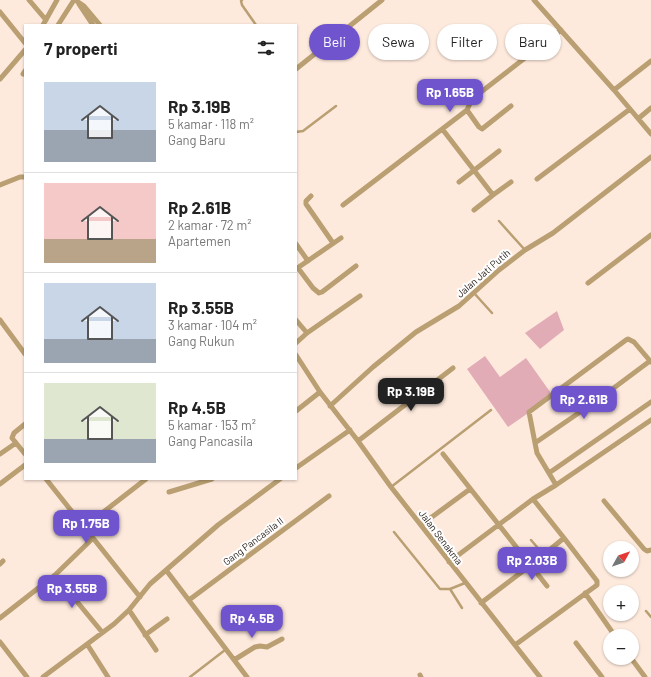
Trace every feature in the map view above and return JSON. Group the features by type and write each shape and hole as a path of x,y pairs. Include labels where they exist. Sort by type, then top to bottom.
{"street":[{"path":"29,0 44,23 57,0"},
{"path":"59,24 75,0"},
{"path":"75,0 92,24"},
{"path":"75,0 84,6 99,24"},
{"path":"297,68 382,0"},
{"path":"534,0 556,24"},
{"path":"0,12 24,42"},
{"path":"561,30 639,118 651,134"},
{"path":"2,77 24,51"},
{"path":"343,205 468,110 472,99 522,60"},
{"path":"614,90 651,61"},
{"path":"0,70 2,77"},
{"path":"468,110 479,127 482,129 511,106"},
{"path":"639,118 651,108"},
{"path":"537,179 630,109"},
{"path":"443,130 493,195"},
{"path":"459,182 499,151"},
{"name":"Jalan Jati Putih","path":"330,406 373,367 416,332 459,306 499,270 525,250 553,233 651,157"},
{"path":"0,185 20,177 24,177"},
{"path":"474,210 511,182"},
{"path":"311,196 306,201 306,204 333,244"},
{"path":"588,283 651,235"},
{"path":"341,238 297,269 319,293 356,266"},
{"path":"297,245 308,261"},
{"path":"297,341 360,296"},
{"path":"0,320 24,353"},
{"path":"297,321 307,333"},
{"path":"534,443 651,362 631,340 626,340 529,412 534,443 536,453 556,485"},
{"name":"Jalan Senakma","path":"297,357 330,406 350,430 391,487 540,677"},
{"path":"358,441 453,368"},
{"path":"297,410 320,392"},
{"path":"549,473 651,402"},
{"path":"449,562 533,499 651,420"},
{"path":"24,425 14,433 12,438 24,453"},
{"path":"297,467 350,430"},
{"path":"0,454 16,443"},
{"path":"443,454 547,586"},
{"path":"0,484 24,466"},
{"path":"47,480 92,539 140,597"},
{"path":"84,527 145,480"},
{"path":"169,492 209,480"},
{"path":"43,677 129,610 150,584 218,525 279,480"},
{"path":"421,525 470,489"},
{"name":"Gang Pancasila II","path":"189,600 329,496"},
{"path":"515,645 597,585 598,581 533,499"},
{"path":"604,501 644,549 647,551 651,550"},
{"path":"481,602 544,555 564,538"},
{"path":"0,618 55,575 92,539"},
{"path":"166,570 247,677"},
{"path":"55,575 102,632"},
{"path":"585,593 610,629"},
{"path":"129,610 156,650"},
{"path":"145,635 168,619"},
{"path":"234,660 255,647 267,647 282,639"},
{"path":"0,642 27,677"},
{"path":"576,643 602,677"},
{"path":"87,644 108,677"},
{"path":"636,665 645,677"}],"lane":[{"path":"242,0 242,5 255,24"},
{"path":"297,132 303,131 336,106"},
{"path":"499,221 525,250"},
{"path":"474,292 492,313"},
{"path":"391,487 438,449 491,410"},
{"path":"394,532 436,586 440,589 450,589 465,583"},
{"path":"531,540 544,555"},
{"path":"450,589 462,608"},
{"path":"646,611 651,617"},
{"path":"190,677 225,649"}],"shaded area":[{"path":"557,311 564,330 540,349 525,333"},
{"path":"485,356 500,377 526,358 553,396 508,427 467,369"}]}
